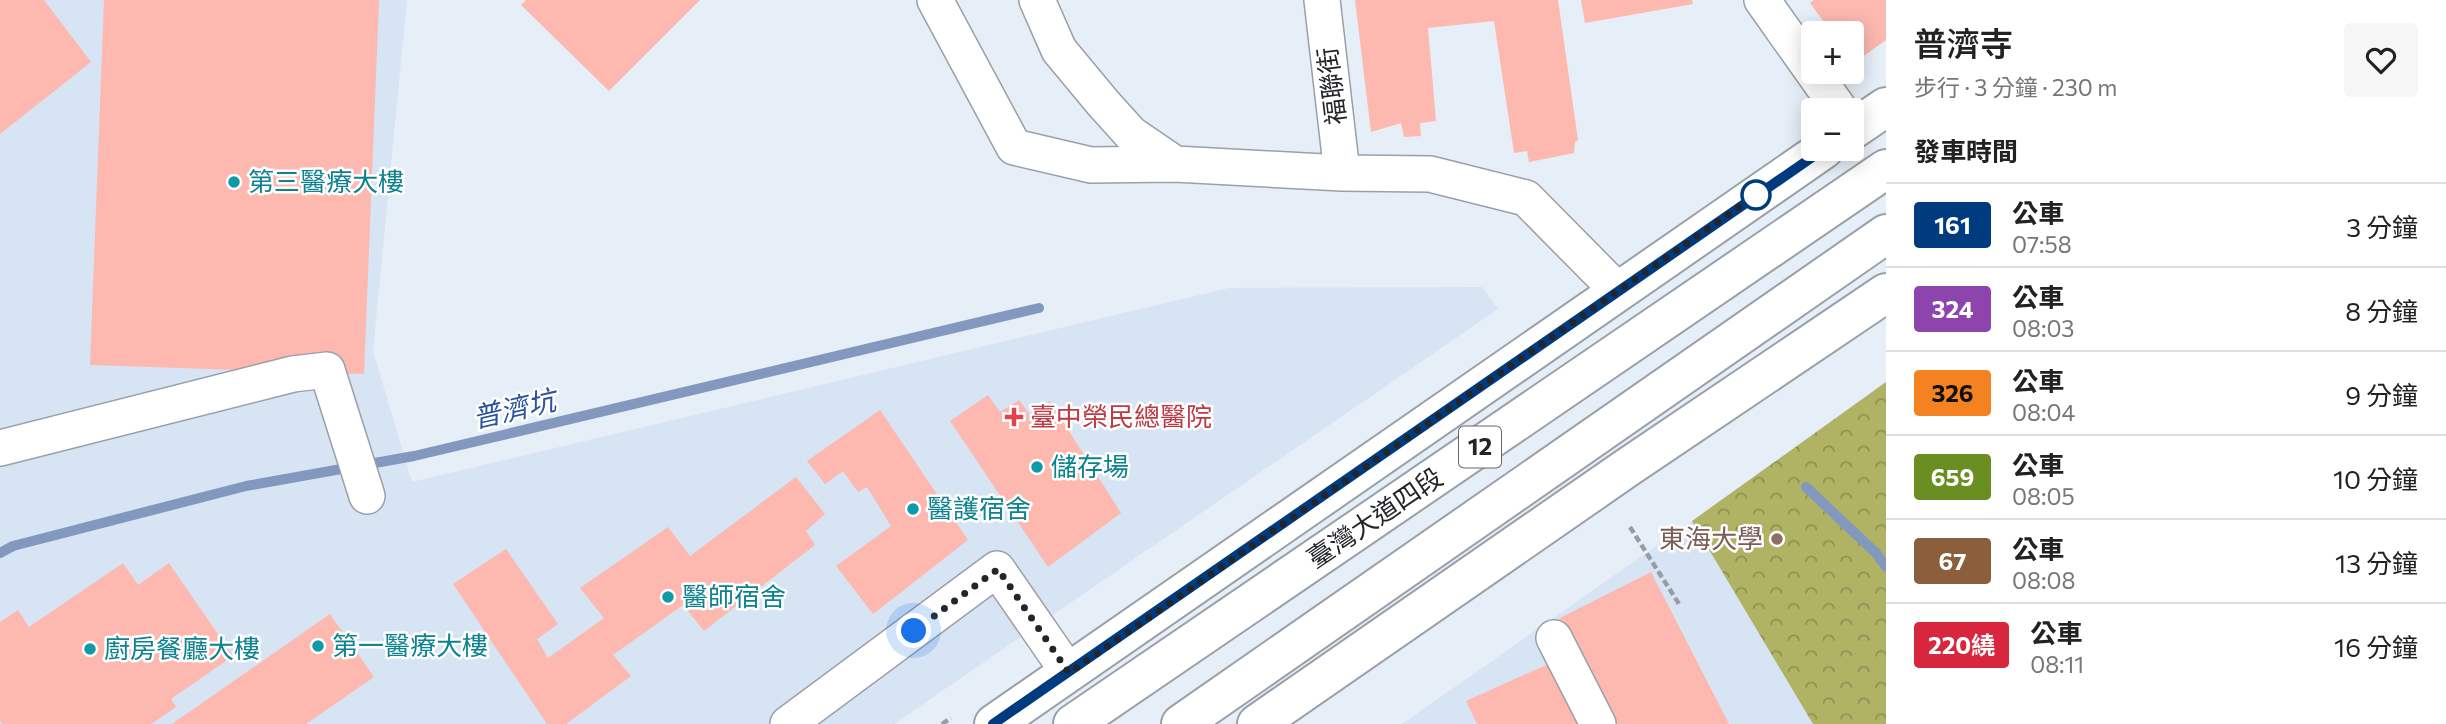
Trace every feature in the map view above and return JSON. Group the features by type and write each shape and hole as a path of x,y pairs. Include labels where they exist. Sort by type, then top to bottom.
{"main road":[{"name":"臺灣大道四段","path":"1864,119 1886,107"},
{"name":"臺灣大道四段","path":"993,724 1801,159"},
{"name":"臺灣大道四段","path":"1073,724 1886,169"},
{"name":"12","path":"1181,724 1886,234"},
{"path":"1257,724 1628,467 1886,293"}],"street":[{"path":"935,0 1014,147 1091,165 1175,164 1342,173 1430,174 1526,198 1617,290"},
{"path":"1037,0 1059,50 1103,103 1130,134 1175,164"},
{"name":"福聯街","path":"1322,0 1342,173"},
{"path":"1762,0 1824,98"},
{"path":"0,448 293,374 327,370 367,496"},
{"path":"788,724 998,569 1069,673"},
{"path":"1554,638 1598,724"}],"path":[{"path":"1630,527 1679,604"},
{"path":"942,724 951,718"}],"shaded area":[{"name":"臺中榮民總醫院","path":"0,0 407,0 373,351 412,482 1229,288 1482,287 1498,309 894,724 0,724"},
{"name":"東海大學","path":"1886,382 1886,724 1402,724 1692,521"}],"green space":[{"path":"1886,382 1886,724 1813,724 1692,521"}],"building":[{"path":"0,0 44,0 91,62 0,134"},
{"name":"第三醫療大樓","path":"104,0 379,0 364,374 90,365"},
{"path":"526,0 700,0 609,91 521,5"},
{"path":"1355,0 1558,0 1578,140 1575,142 1574,153 1529,162 1527,151 1514,153 1494,21 1428,28 1436,121 1420,123 1421,136 1404,137 1401,123 1371,132"},
{"path":"1581,0 1692,0 1693,4 1585,23"},
{"path":"1814,0 1886,0 1886,40 1864,56 1864,21 1823,21 1810,3"},
{"name":"儲存場","path":"988,395 1000,412 1019,400 1030,415 1050,401 1121,513 1048,567 950,421"},
{"name":"醫護宿舍","path":"880,410 968,540 873,614 836,566 891,526 867,487 858,492 843,471 825,484 807,461"},
{"name":"醫師宿舍","path":"796,477 825,514 806,531 815,545 704,631 683,605 613,655 631,676 566,724 547,724 453,584 506,549 558,624 537,639 548,658 604,618 580,588 668,527 690,556"},
{"name":"廚房餐廳大樓","path":"123,563 138,585 169,563 233,656 171,699 176,707 151,724 2,724 0,622 18,610 29,627"},
{"path":"1651,572 1729,724 1614,724 1558,619"},
{"name":"第一醫療大樓","path":"330,614 374,677 306,724 172,724"},
{"path":"1555,661 1586,724 1477,724 1466,701"}],"waterway":[{"name":"普濟坑","path":"0,553 13,546 246,486 414,456 1039,308"},
{"name":"普濟坑","path":"1806,487 1877,554 1886,567"}],"bus line":[{"name":"161","path":"993,724 1806,161"}],"place":[{"name":"第三醫療大樓","path":"234,182"},
{"name":"臺中榮民總醫院","path":"1014,417"},
{"name":"儲存場","path":"1037,467"},
{"name":"醫護宿舍","path":"913,509"},
{"name":"東海大學","path":"1777,539"},
{"name":"醫師宿舍","path":"668,597"},
{"name":"第一醫療大樓","path":"318,646"},
{"name":"廚房餐廳大樓","path":"90,649"}],"route":[{"path":"914,631 998,569 1069,673 1756,195"}]}
